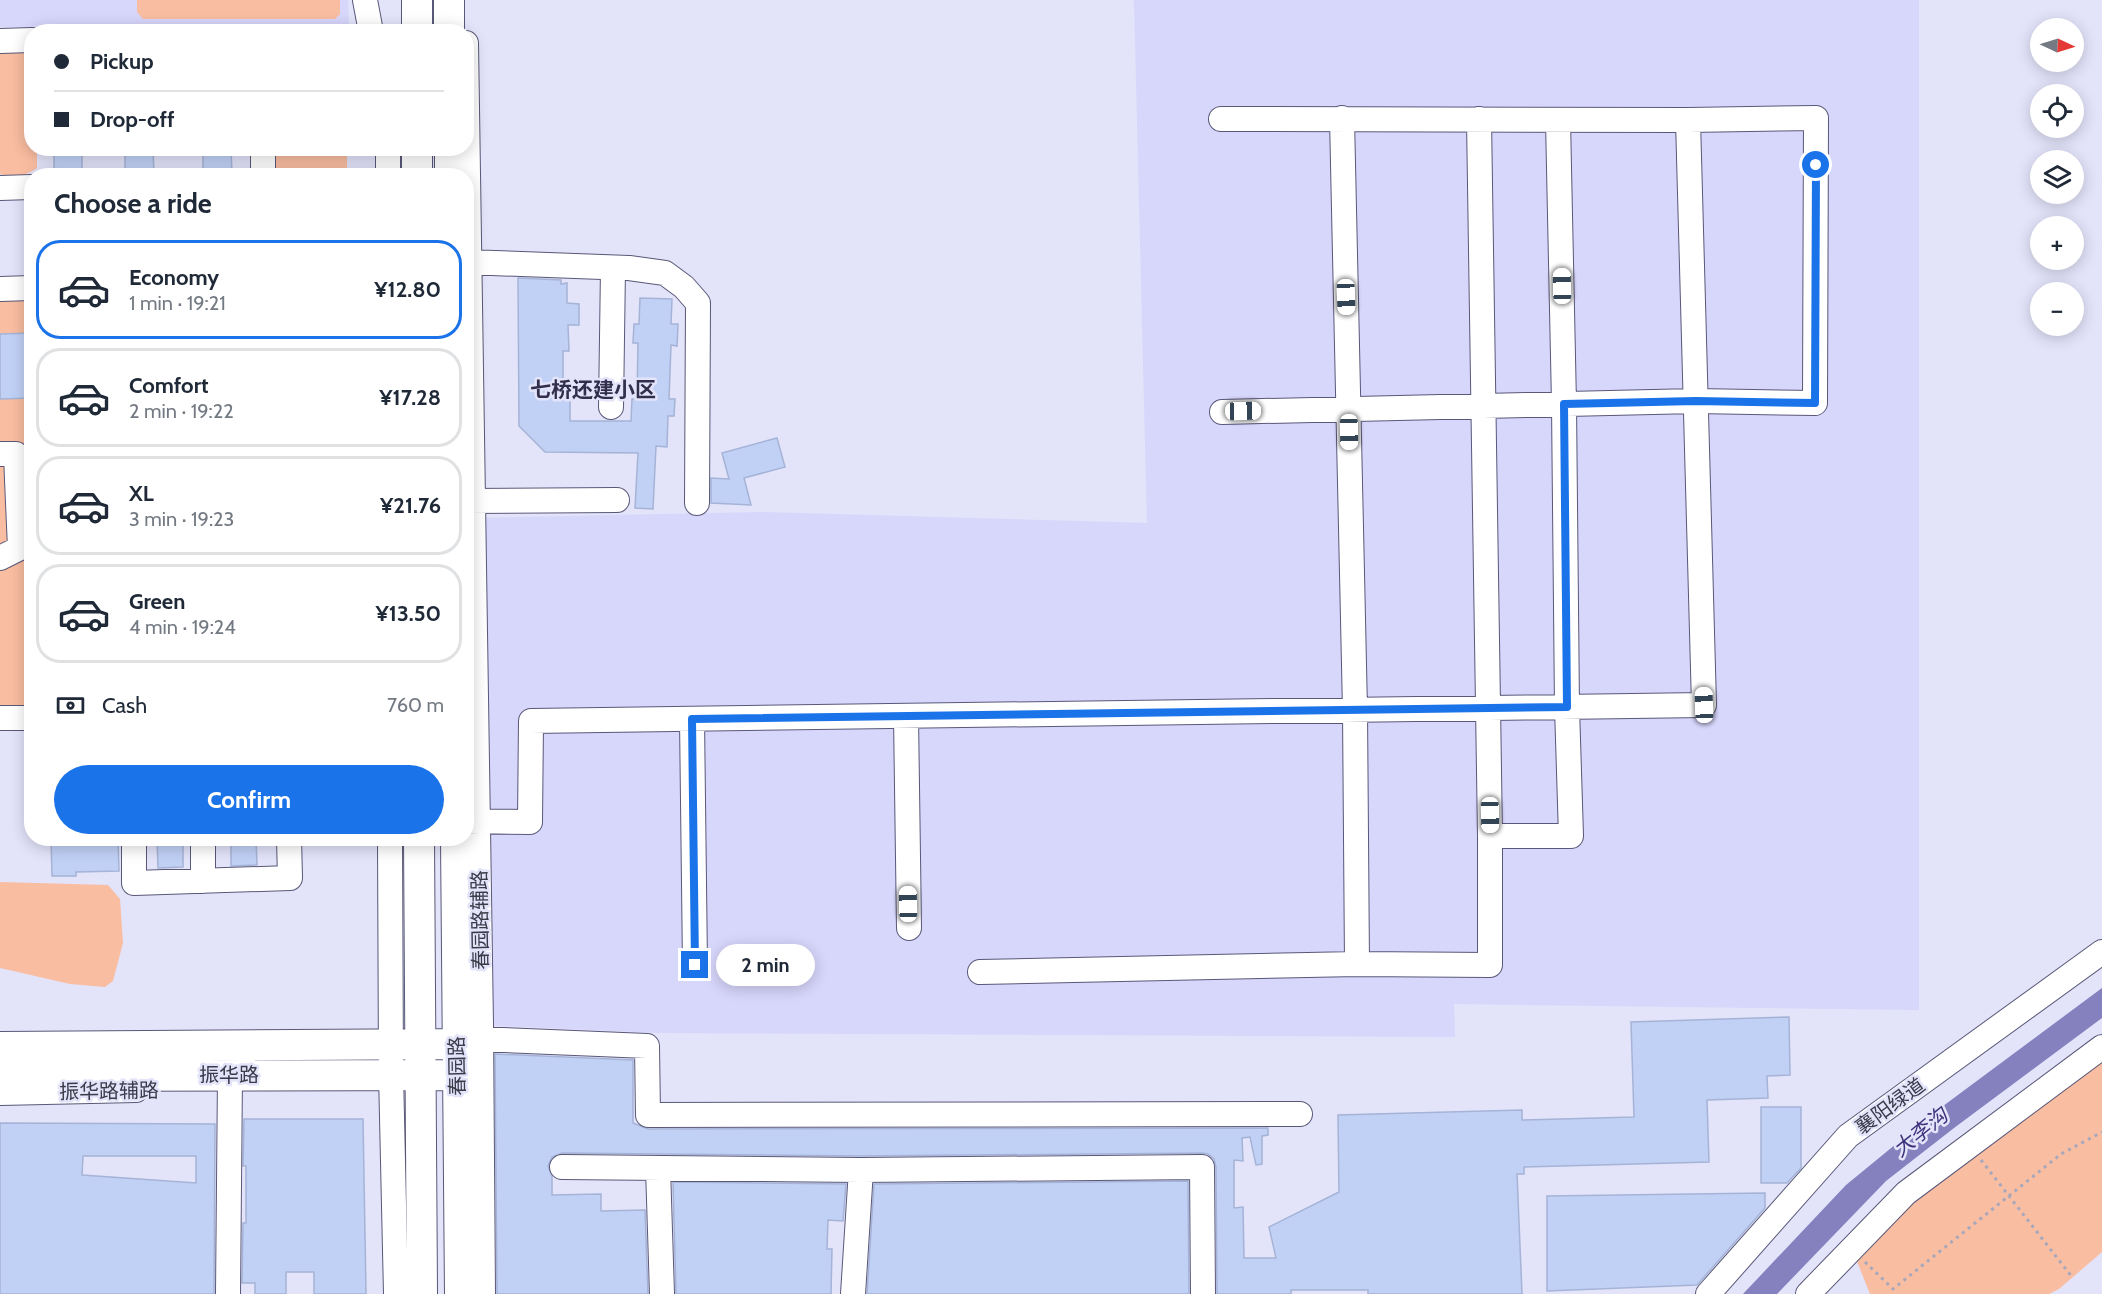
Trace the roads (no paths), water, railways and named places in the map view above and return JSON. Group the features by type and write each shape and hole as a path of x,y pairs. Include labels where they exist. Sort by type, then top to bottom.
{"main road":[{"path":"417,0 417,24"},
{"path":"448,0 449,24"},
{"name":"春园路","path":"405,846 406,1073 422,1294"},
{"name":"春园路","path":"459,1294 470,1172 458,1075 469,1042 467,846"},
{"name":"振华路","path":"0,1047 469,1042"},
{"name":"振华路","path":"0,1076 406,1073 458,1075"}],"street":[{"path":"365,0 370,24"},
{"path":"455,0 462,24"},
{"path":"0,41 24,40"},
{"path":"1342,118 1355,710 1357,964"},
{"path":"1221,119 1816,118 1815,403 1696,401 1222,412"},
{"path":"980,972 1357,964 1490,965 1479,119"},
{"path":"1490,836 1571,836 1558,120"},
{"path":"474,826 530,822 531,721 1704,705 1688,120"},
{"path":"0,188 24,187"},
{"path":"474,263 613,268 666,273 684,287 698,303 697,503"},
{"path":"611,407 613,268"},
{"path":"0,289 24,288"},
{"path":"0,454 16,453 24,480 20,548 0,558"},
{"path":"474,501 617,500"},
{"path":"906,716 909,927"},
{"path":"0,718 24,718"},
{"path":"692,719 695,965"},
{"path":"134,846 134,883 290,878 289,846"},
{"path":"203,846 203,881"},
{"name":"襄阳绿道","path":"1708,1294 1848,1136 2102,952"},
{"path":"0,1037 174,1036 213,1045"},
{"path":"483,1294 470,1172 469,1042 647,1046 648,1115 1300,1114"},
{"path":"1808,1294 1906,1193 2102,1047"},
{"path":"396,1294 406,1073"},
{"path":"222,1075 228,1294"},
{"name":"振华路辅路","path":"0,1093 190,1089 222,1075"},
{"path":"562,1167 861,1170 1202,1167 1203,1294"},
{"path":"658,1168 662,1294"},
{"path":"853,1294 861,1170"}],"water":[{"name":"大李沟","path":"2102,988 2102,1018 1886,1181 1777,1294 1743,1294 1846,1185 1935,1112"}],"district":[{"name":"七桥还建小区","path":"593,389"}]}
